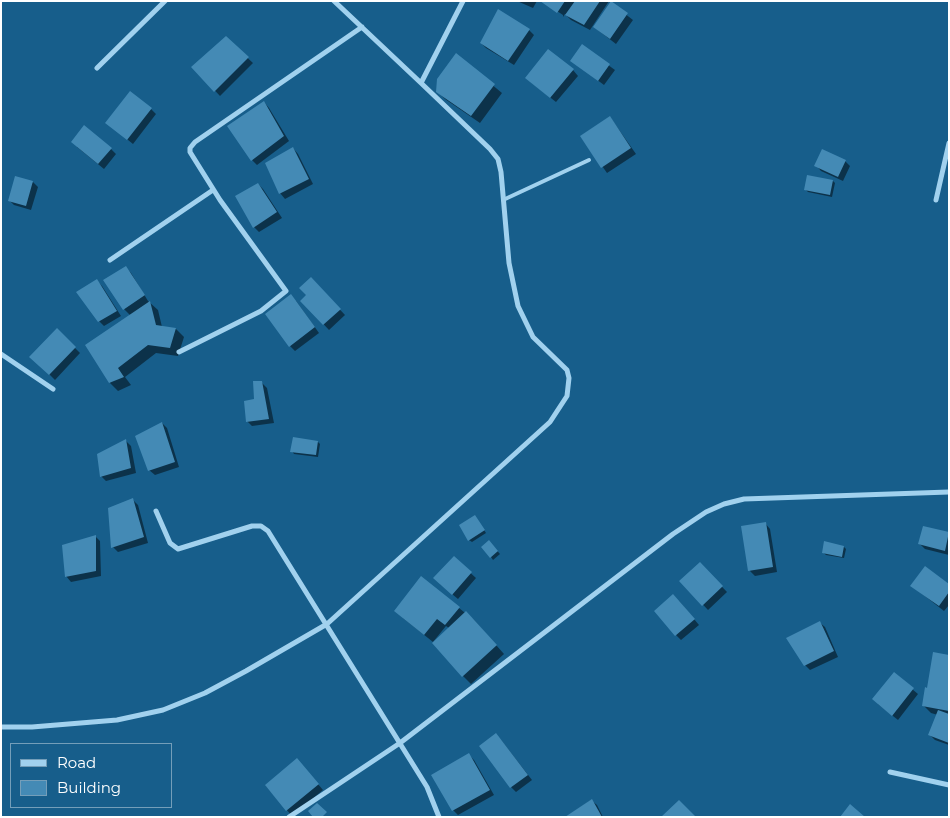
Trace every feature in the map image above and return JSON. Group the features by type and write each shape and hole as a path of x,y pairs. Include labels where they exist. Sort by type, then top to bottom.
{"street":[{"path":"97,68 165,1"},
{"path":"1,727 32,727 117,720 163,710 205,693 327,624 550,422 567,396 569,378 566,370 533,337 518,306 509,263 501,172 498,159 334,1"},
{"path":"421,83 463,1"},
{"path":"179,352 261,311 286,290 213,190 190,152 190,148 195,142 362,27"},
{"path":"936,200 949,143"},
{"path":"110,260 213,190"},
{"path":"1,354 53,389"},
{"path":"289,817 400,743 673,534 706,512 724,504 744,499 949,492"},
{"path":"156,511 170,543 178,549 252,526 265,527 427,787 439,817"},
{"path":"890,772 949,785"}],"lane":[{"path":"503,200 589,160"}],"building":[{"path":"540,1 565,1 557,13"},
{"path":"575,1 600,1 584,25 565,15"},
{"path":"611,1 628,13 610,39 593,27"},
{"path":"498,9 530,29 508,61 480,43"},
{"path":"226,36 249,57 214,92 191,67"},
{"path":"582,44 610,64 598,81 570,61"},
{"path":"548,49 574,69 550,98 525,78"},
{"path":"456,53 495,84 471,116 436,92 437,79"},
{"path":"130,91 152,108 127,140 105,123"},
{"path":"264,101 284,136 251,161 227,126"},
{"path":"610,116 631,148 601,168 580,136"},
{"path":"84,125 112,148 98,164 71,142"},
{"path":"293,147 309,179 279,194 265,163"},
{"path":"822,149 846,160 838,177 814,166"},
{"path":"807,175 833,180 830,195 804,190"},
{"path":"15,176 33,181 26,206 8,201"},
{"path":"258,183 277,212 253,228 235,196"},
{"path":"126,266 145,295 123,310 103,280"},
{"path":"311,277 341,309 323,325 300,301 306,295 299,288"},
{"path":"97,279 117,311 98,322 76,292"},
{"path":"291,294 315,327 289,347 265,314"},
{"path":"150,301 156,325 176,328 170,348 148,345 118,368 124,377 109,383 85,345"},
{"path":"57,328 76,347 49,375 29,357"},
{"path":"253,381 262,381 269,419 246,422 244,401 254,399"},
{"path":"162,422 175,462 148,471 135,436"},
{"path":"293,437 318,441 316,455 290,452"},
{"path":"126,439 131,468 100,477 97,454"},
{"path":"133,498 144,537 111,548 108,508"},
{"path":"475,515 485,530 468,541 459,525"},
{"path":"766,522 773,567 748,571 741,526"},
{"path":"923,526 949,532 945,551 918,544"},
{"path":"96,535 96,571 65,577 62,545"},
{"path":"489,540 498,551 490,558 481,547"},
{"path":"824,541 844,546 842,557 822,553"},
{"path":"454,556 472,572 452,595 433,578"},
{"path":"700,562 723,586 702,606 679,581"},
{"path":"925,566 949,584 949,592 939,606 910,586"},
{"path":"421,576 460,607 445,625 437,619 424,635 394,611"},
{"path":"673,594 695,619 675,636 654,611"},
{"path":"466,611 497,645 462,677 432,643"},
{"path":"820,621 834,651 804,666 786,638"},
{"path":"933,652 949,655 949,711 922,706"},
{"path":"894,672 914,688 892,716 872,699"},
{"path":"938,710 949,714 949,743 928,735"},
{"path":"496,733 528,775 510,788 479,746"},
{"path":"469,753 490,790 452,811 431,775"},
{"path":"297,758 319,784 286,811 265,785"},
{"path":"592,799 602,817 565,817"},
{"path":"679,800 696,817 661,817"},
{"path":"317,803 327,812 322,817 313,817 308,811"},
{"path":"850,804 865,817 840,817"}]}
